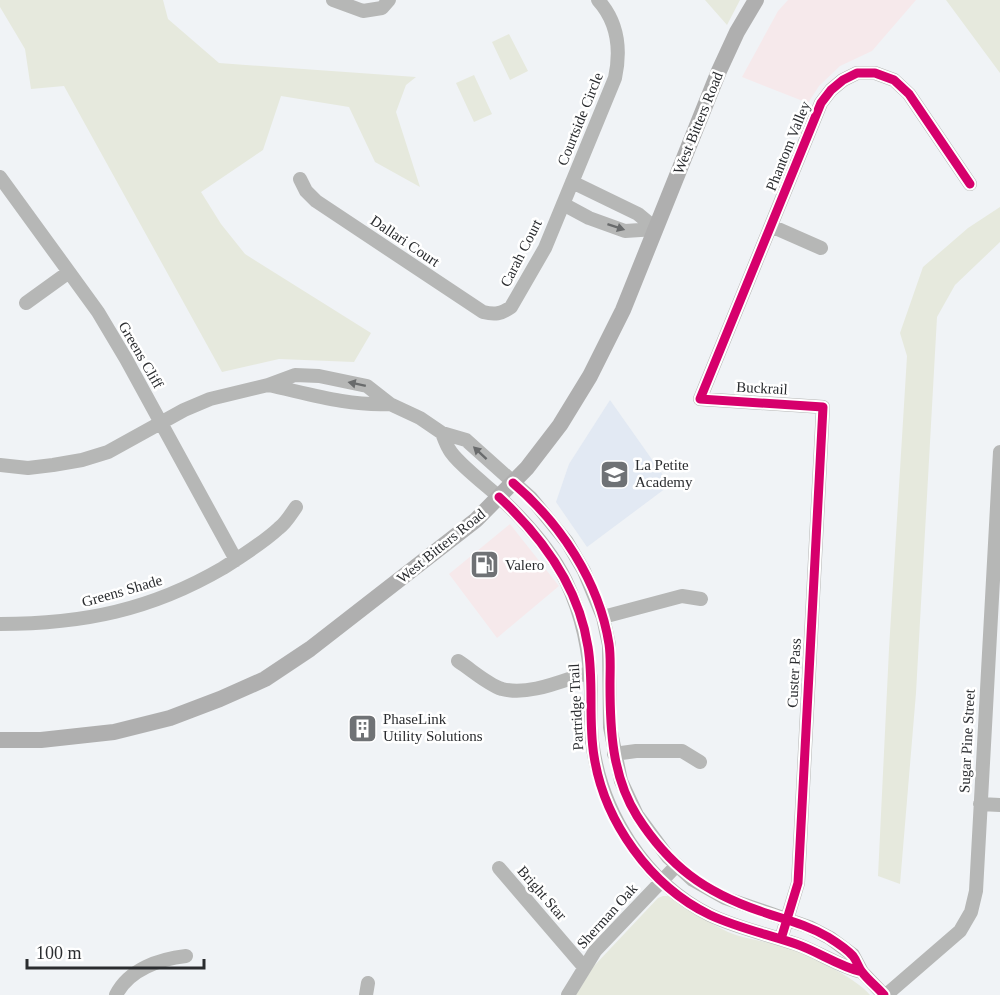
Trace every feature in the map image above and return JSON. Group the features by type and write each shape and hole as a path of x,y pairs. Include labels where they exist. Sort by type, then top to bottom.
{"main road":[{"name":"West Bitters Road","path":"0,740 41,740 114,732 170,718 265,679 310,649 476,520 500,497 527,468 560,425 590,376 623,310 719,71 737,32 756,0"}],"street":[{"path":"333,0 363,11 382,8 389,0"},
{"name":"Courtside Circle","path":"563,204 615,78 619,61 614,27 598,0"},
{"name":"Phantom Valley","path":"700,399 821,103 843,80 857,73 875,74 894,80 909,93 970,184"},
{"name":"Greens Cliff","path":"0,177 98,312 236,560"},
{"name":"Dallari Court","path":"300,179 306,191 316,201 483,312 493,315 502,314"},
{"name":"Courtside Circle","path":"572,182 638,214 656,230"},
{"path":"563,204 590,218 625,231 656,230"},
{"name":"Carah Court","path":"502,314 511,308 545,248 563,204"},
{"path":"771,226 821,248"},
{"path":"26,303 69,272"},
{"path":"0,465 28,468 82,460 108,452 161,422 210,399 268,385 295,375 330,378 367,386 390,404 420,418 442,433"},
{"path":"327,399 330,378"},
{"path":"268,385 363,405 390,404"},
{"name":"Buckrail","path":"700,399 823,407"},
{"name":"Custer Pass","path":"781,939 798,883 823,407"},
{"name":"Partridge Trail","path":"442,433 466,440 531,498 567,542 584,571 603,617 609,645 610,727 621,781 637,815 668,857 693,880 725,898 809,927 830,938 853,955 862,972 885,995"},
{"name":"Partridge Trail","path":"442,433 450,452 516,513 565,579 583,623 588,648 590,727 594,758 610,809 638,854 662,882 708,914 732,925 800,946 843,968 862,972"},
{"name":"Sugar Pine Street","path":"885,995 960,931 971,912 976,891 980,804 994,648 1000,452"},
{"name":"Greens Shade","path":"0,624 79,620 134,607 171,595 236,560 281,528 296,507"},
{"path":"603,617 682,596 701,599"},
{"path":"458,661 501,689 517,691 532,689 590,672"},
{"name":"Partridge Trail","path":"590,727 610,727"},
{"path":"614,754 636,751 682,751 700,762"},
{"path":"980,804 1000,805"},
{"name":"Sherman Oak","path":"567,995 584,967 612,931 677,865"},
{"name":"Bright Star","path":"499,868 584,967"},
{"path":"116,995 135,974 153,963 186,956"}],"shaded area":[{"path":"0,0 163,0 168,19 219,63 416,77 406,85 396,112 420,187 375,162 349,107 281,96 263,150 201,192 221,224 245,254 371,333 354,362 279,359 222,372 64,86 31,89 25,49 0,7"},
{"path":"705,0 740,0 727,25"},
{"path":"788,0 916,0 872,51 840,66 819,86 808,103 742,77 778,11"},
{"path":"946,0 1000,0 1000,73"},
{"path":"509,34 528,71 510,80 492,42"},
{"path":"474,75 492,114 474,122 456,83"},
{"path":"1000,207 1000,242 955,285 937,317 916,693 900,884 878,876 907,356 900,333 923,267 968,228"},
{"name":"La Petite Academy","path":"610,400 670,485 587,547 556,502 569,464"},
{"path":"510,524 559,586 497,638 449,574"},
{"path":"668,896 728,932 782,946 816,960 854,981 870,995 576,995 593,967 658,898"}],"cycle path":[{"path":"781,939 798,883 823,407 700,399 821,103 843,80 857,73 875,73 894,80 909,94 970,184"},
{"path":"513,483 546,516 561,535 587,576 596,598 610,649 611,718 617,769 629,801 649,834 675,863 705,886 740,904 794,922 838,943 853,956 862,972 884,995"},
{"path":"499,497 544,546 576,604 588,647 591,674 592,742 599,780 619,827 633,849 668,887 688,903 710,915 796,944 862,972"}],"place":[{"name":"La Petite Academy","path":"614,474"},
{"name":"Valero","path":"484,565"},
{"name":"PhaseLink Utility Solutions","path":"362,728"}]}
